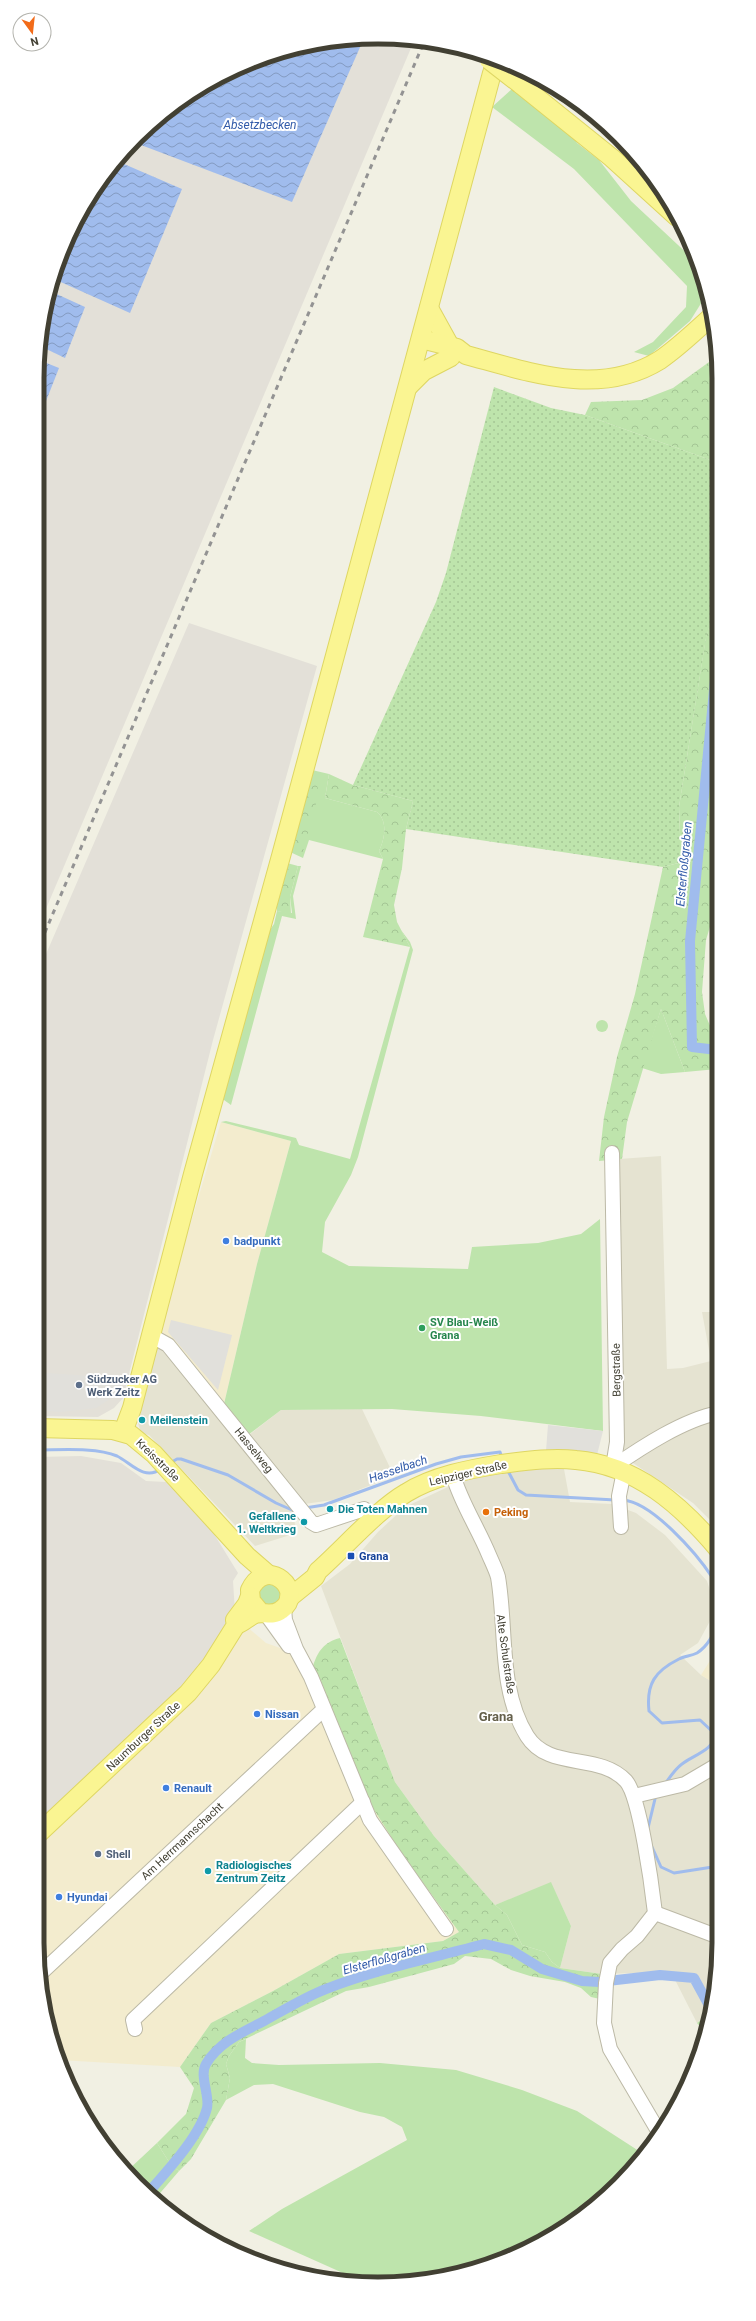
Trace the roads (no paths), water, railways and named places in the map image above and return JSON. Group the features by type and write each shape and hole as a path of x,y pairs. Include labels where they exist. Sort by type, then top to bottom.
{"main road":[{"path":"44,1428 123,1432 132,1408 160,1296 408,387 490,66 520,84 607,154 663,205"},
{"path":"429,308 455,353"},
{"path":"419,344 548,377 572,380 613,378 629,374 658,361 683,343 707,321"},
{"path":"408,387 424,371 455,353"},
{"name":"Kreisstraße","path":"123,1432 144,1446 167,1468 247,1556 275,1577"},
{"name":"Leipziger Straße","path":"287,1603 314,1578 318,1571 374,1516 414,1488 453,1475 495,1465 517,1462 574,1459 618,1469 647,1484 671,1502 712,1543"},
{"path":"247,1556 247,1565 253,1606 264,1614 276,1614 287,1603 288,1588 275,1577 260,1578 251,1590"},
{"name":"Leipziger Straße","path":"275,1577 298,1578 318,1571"},
{"name":"Naumburger Straße","path":"236,1625 235,1620 247,1604 251,1590"},
{"name":"Naumburger Straße","path":"44,1828 188,1692 211,1664 236,1625 254,1614 264,1614"}],"street":[{"name":"Bergstraße","path":"612,1153 618,1469"},
{"name":"Hasselweg","path":"150,1335 168,1345 302,1510 316,1525 364,1509 374,1516"},
{"path":"621,1527 618,1469 638,1450 699,1417 712,1415"},
{"name":"Alte Schulstraße","path":"453,1475 498,1576 510,1690 520,1722 538,1749 554,1757 594,1764 613,1772 626,1781 634,1796 648,1864 655,1913"},
{"path":"287,1603 284,1620 296,1649 312,1677 371,1822 446,1929"},
{"path":"264,1614 290,1648 296,1649"},
{"name":"Am Herrmannschacht","path":"45,1969 324,1709"},
{"path":"634,1796 685,1784 712,1768"},
{"path":"136,2029 133,2020 363,1802"},
{"path":"657,2128 610,2049 604,2022 606,1977 610,1963 622,1949 637,1936 655,1913 712,1934"}],"water":[{"name":"Absetzbecken","path":"361,45 361,45 292,202 140,145 158,127 192,100 230,78 250,69 292,55 313,50"},
{"path":"123,163 182,189 130,313 59,281 69,250 78,230 100,192"},
{"path":"55,293 85,307 65,358 46,349 50,313"},
{"path":"45,362 59,368 44,406"}],"waterway":[{"name":"Elsterfloßgraben","path":"712,711 690,941 692,1047 712,1049"},
{"name":"Hasselbach","path":"44,1450 99,1451 117,1456 143,1472 149,1473 161,1469"},
{"name":"Hasselbach","path":"305,1508 324,1505 436,1464 461,1457 500,1452 502,1458"},
{"name":"Hasselbach","path":"170,1463 177,1459 181,1459 228,1475 276,1503 292,1510 296,1510"},
{"name":"Hasselbach","path":"507,1469 518,1490 526,1495 615,1500"},
{"name":"Hasselbach","path":"623,1500 635,1503 660,1519 685,1543 712,1578"},
{"name":"Hasselbach","path":"712,1636 707,1644 697,1653 681,1658 664,1668 658,1674 651,1686 648,1702 649,1711 662,1723 700,1720 712,1731"},
{"name":"Hasselbach","path":"665,1784 679,1766 703,1752 712,1744"},
{"name":"Hasselbach","path":"648,1828 655,1799"},
{"name":"Hasselbach","path":"652,1847 661,1867 674,1873 712,1867"},
{"name":"Elsterfloßgraben","path":"152,2188 182,2153 198,2130 203,2119 208,2103 204,2080 204,2069 211,2056 232,2038 318,1992 345,1982 405,1964 484,1944 511,1950 542,1969 582,1981 599,1982 660,1975 694,1978 707,2002"}],"railway":[{"path":"44,935 422,47"}],"place":[{"name":"badpunkt","path":"226,1241"},
{"name":"SV Blau-Weiß Grana","path":"422,1328"},
{"name":"Südzucker AG Werk Zeitz","path":"79,1385"},
{"name":"Meilenstein","path":"142,1420"},
{"name":"Die Toten Mahnen","path":"330,1509"},
{"name":"Peking","path":"486,1512"},
{"name":"Gefallene 1. Weltkrieg","path":"304,1522"},
{"name":"Grana","path":"351,1556"},
{"name":"Nissan","path":"257,1714"},
{"name":"Renault","path":"166,1788"},
{"name":"Shell","path":"98,1854"},
{"name":"Radiologisches Zentrum Zeitz","path":"208,1871"},
{"name":"Hyundai","path":"59,1897"}],"district":[{"name":"Grana","path":"496,1716"}]}
